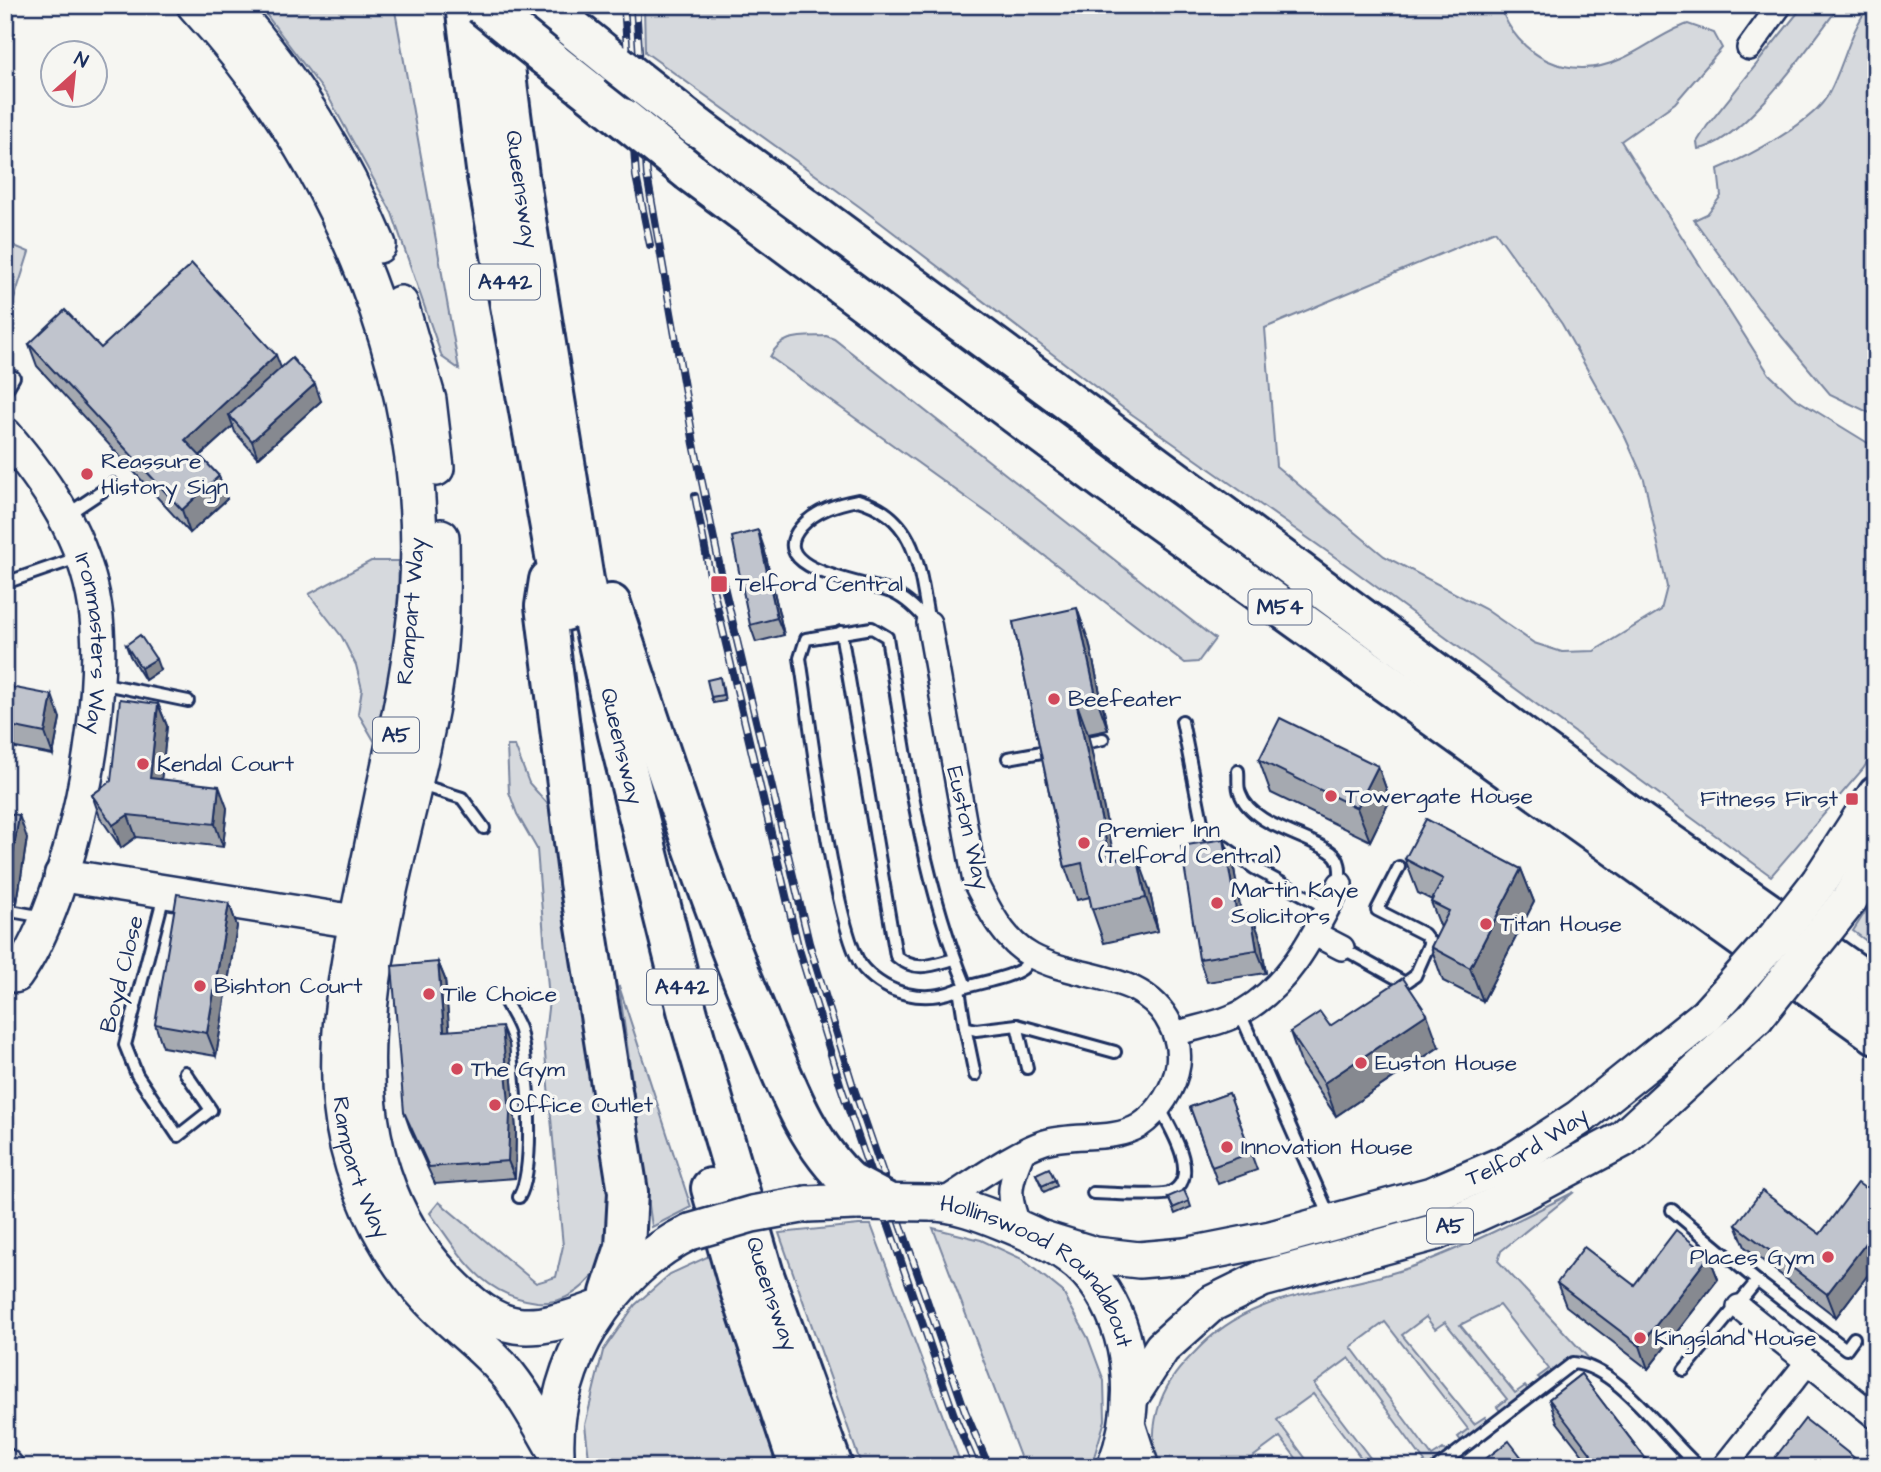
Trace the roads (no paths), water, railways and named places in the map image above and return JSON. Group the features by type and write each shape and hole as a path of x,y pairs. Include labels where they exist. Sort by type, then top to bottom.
{"highway":[{"name":"Queensway","path":"465,5 487,177 553,557 590,730 662,1012 739,1287 799,1467"},
{"name":"M54","path":"482,5 690,172 1116,489 1876,1034"},
{"name":"Queensway","path":"498,5 519,176 584,580 618,734 688,1014 765,1278 833,1467"},
{"name":"M54","path":"544,5 697,127 1615,804 1876,988"},
{"name":"A442","path":"571,497 586,529 730,950 812,1138 835,1168 864,1196"},
{"name":"A442","path":"553,557 545,606 579,882 628,1192 625,1248 605,1301"}],"main road":[{"name":"Rampart Way","path":"195,5 237,50 321,180 353,246 385,329 409,435 418,527 412,651 358,922 339,1061 348,1147 392,1254 429,1300 507,1373 556,1458"},
{"name":"Rampart Way","path":"229,5 307,109 355,192 410,329 428,400 441,535 439,654 415,784 374,968 367,1058 372,1136 389,1192 416,1244 462,1296 489,1316 517,1326 552,1326 605,1301"},
{"name":"Telford Way","path":"1032,1234 1096,1255 1139,1260 1197,1253 1337,1229 1432,1195 1516,1159 1579,1118 1706,1016 1776,937 1819,882 1876,794"},
{"name":"Telford Way","path":"1130,1405 1162,1348 1185,1324 1211,1304 1238,1289 1355,1252 1436,1232 1520,1194 1623,1139 1756,1017 1849,900 1876,855"},
{"name":"Hollinswood Roundabout","path":"556,1458 559,1409 567,1377 605,1301 639,1264 668,1242 690,1232 752,1214 864,1196 935,1203 983,1214 1032,1234 1071,1258 1096,1282 1123,1342 1130,1405 1115,1467"}],"street":[{"path":"1749,48 1780,5"},
{"name":"Ironmasters Way","path":"5,434 32,466 65,516 82,556 95,606 97,682 86,769 61,875 47,917 27,960 16,976"},
{"name":"Euston Way","path":"929,622 975,882 992,915 1013,942 1032,956 1143,993 1163,1011 1175,1034 1179,1055 1176,1079 1159,1107 1138,1126 1112,1134 1045,1142 935,1203"},
{"path":"61,875 358,922"},
{"path":"1175,1034 1240,1013 1264,997 1315,934 1340,884"},
{"path":"1315,934 1342,948"},
{"path":"1022,1154 1010,1191 1010,1205 1032,1234"},
{"path":"1739,1307 1876,1417"},
{"path":"1724,1467 1807,1363"},
{"path":"1130,1405 1147,1467"}],"lane":[{"path":"5,392 15,377"},
{"path":"65,516 113,484"},
{"path":"859,500 881,506 900,524 911,545 929,622 910,603 891,592 818,572 797,555 792,546 794,536 809,519 835,504 859,500"},
{"path":"5,583 82,556"},
{"path":"975,1075 965,1027 962,988 932,893 914,805 887,637 872,628 806,639 800,658 835,876 850,942 863,968 888,989 922,998 962,988 1022,969 1032,956"},
{"path":"841,632 896,956 906,964 921,967 954,959"},
{"path":"97,682 188,701"},
{"path":"1182,721 1204,832 1254,868 1327,908"},
{"path":"1008,758 1103,739"},
{"path":"1238,771 1240,793 1250,807 1298,838 1333,853 1341,865 1340,884"},
{"path":"415,784 462,799 484,828"},
{"path":"1342,948 1405,983 1415,976 1430,942 1424,934 1377,909 1399,867"},
{"name":"Boyd Close","path":"165,892 125,1045 137,1075 178,1136 211,1110 185,1072"},
{"path":"5,910 47,917"},
{"path":"505,1001 522,1040 530,1152 525,1186 519,1197"},
{"path":"1240,1013 1337,1229"},
{"path":"965,1027 976,1030 1017,1025 1115,1052"},
{"path":"1017,1025 1027,1068"},
{"path":"1093,1193 1168,1194 1180,1185 1184,1174 1181,1147 1159,1107"},
{"path":"1472,1200 1520,1194"},
{"path":"1672,1210 1846,1349 1854,1338"},
{"path":"1684,1370 1758,1281"},
{"path":"1438,1467 1573,1363 1586,1364 1620,1387 1699,1467"}],"railway":[{"path":"624,5 636,176 650,245"},
{"path":"636,5 647,175 694,444 723,582 809,943 852,1083 965,1411 989,1467"},
{"path":"695,496 712,585 798,946 841,1087 954,1415 976,1467"}],"place":[{"name":"Reassure History Sign","path":"87,474"},
{"name":"Telford Central","path":"719,584"},
{"name":"Beefeater","path":"1054,699"},
{"name":"Kendal Court","path":"143,764"},
{"name":"Towergate House","path":"1331,796"},
{"name":"Fitness First","path":"1852,799"},
{"name":"Premier Inn (Telford Central)","path":"1084,843"},
{"name":"Martin Kaye Solicitors","path":"1217,903"},
{"name":"Titan House","path":"1486,924"},
{"name":"Bishton Court","path":"200,986"},
{"name":"Tile Choice","path":"429,994"},
{"name":"Euston House","path":"1361,1063"},
{"name":"The Gym","path":"457,1069"},
{"name":"Office Outlet","path":"495,1105"},
{"name":"Innovation House","path":"1227,1147"},
{"name":"Places Gym","path":"1828,1257"},
{"name":"Kingsland House","path":"1640,1338"}]}
